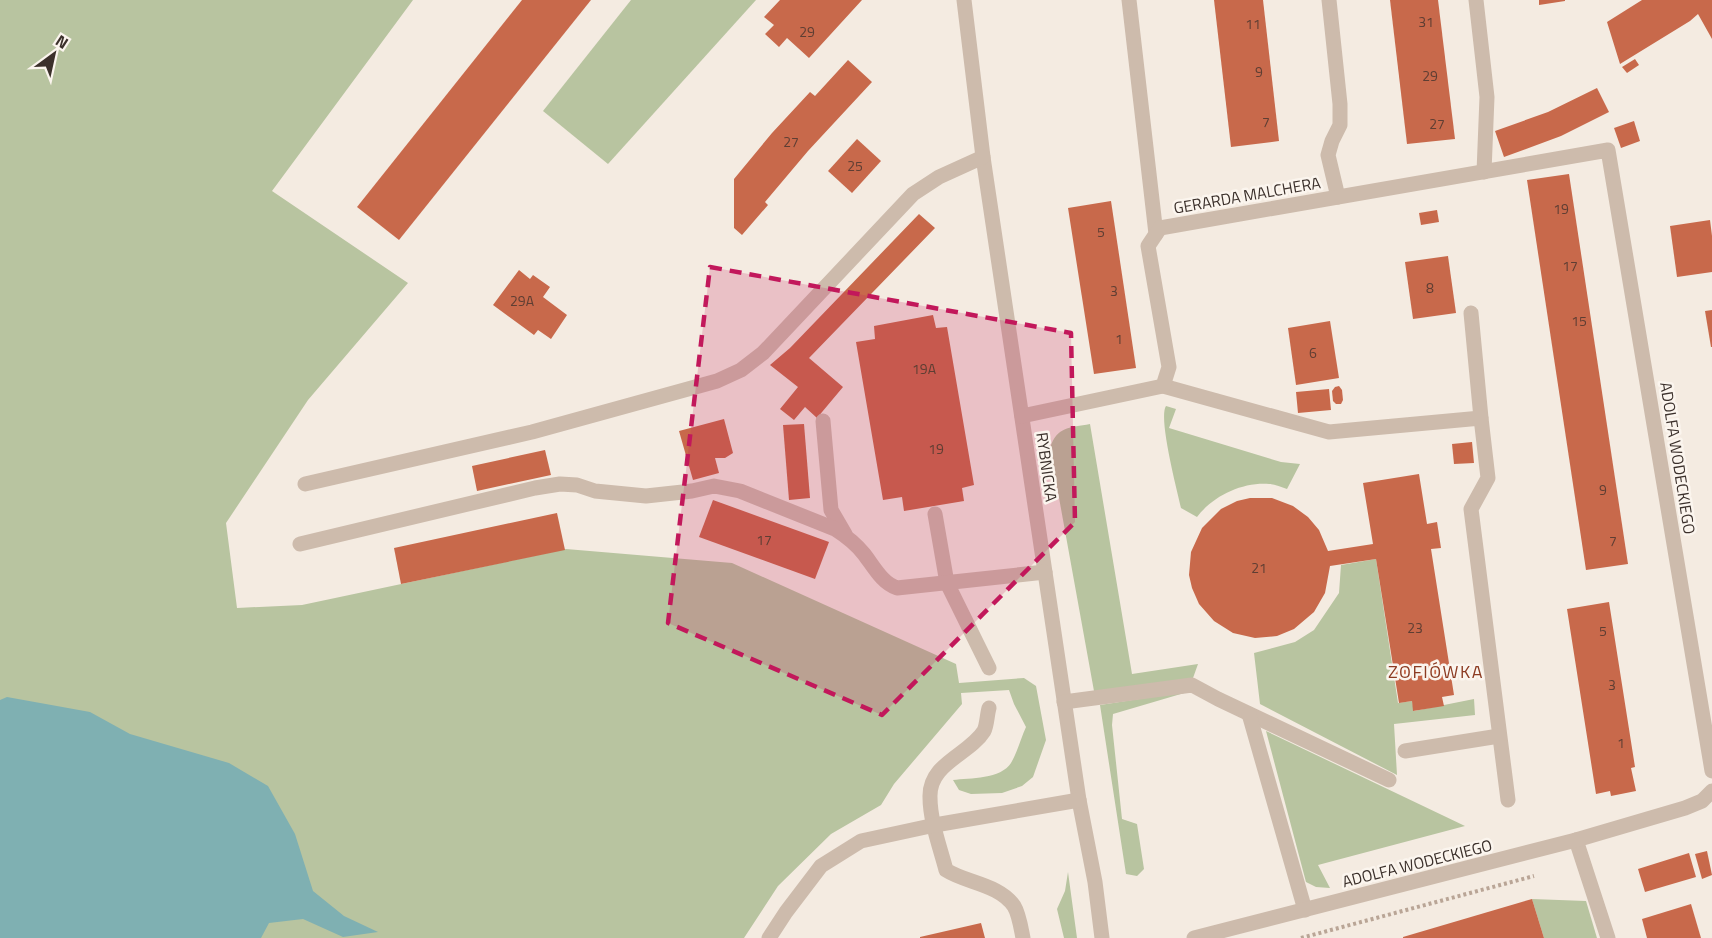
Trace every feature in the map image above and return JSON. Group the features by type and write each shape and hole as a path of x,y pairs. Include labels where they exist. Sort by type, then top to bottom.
{"street":[{"name":"RYBNICKA","path":"964,0 983,157 1064,702 1079,800 1095,882 1102,938"},
{"path":"1129,0 1156,234 1148,246 1169,367 1163,386"},
{"path":"1329,0 1340,104 1340,125 1332,141 1329,155 1338,197"},
{"path":"1476,0 1488,97 1484,172"},
{"name":"GERARDA MALCHERA","path":"1156,234 1160,228 1608,150"},
{"name":"ADOLFA WODECKIEGO","path":"1608,150 1712,771"},
{"path":"305,484 532,432 717,381 741,370 763,353 913,194 939,177 983,157"},
{"path":"1471,313 1488,478 1471,509 1508,800"},
{"path":"1022,416 1163,386 1329,432 1481,418"},
{"path":"823,421 831,510 846,536 888,585 897,588 1045,572"},
{"path":"300,544 560,484 577,485 595,491 646,496 714,486 740,491 816,520 846,536"},
{"path":"935,514 947,583 989,668"},
{"path":"1064,702 1192,685 1389,780"},
{"path":"989,708 985,730 941,769 932,784 930,797 946,870 957,878 1000,893 1014,906 1023,938"},
{"path":"1249,714 1305,910"},
{"path":"1405,751 1500,736"},
{"name":"ADOLFA WODECKIEGO","path":"1194,938 1576,840 1686,808 1702,801 1712,791"},
{"path":"769,938 821,866 861,842 935,825 1079,800"},
{"path":"1576,840 1608,938"}],"path":[{"path":"1301,938 1534,876"}],"highlighted area":[{"path":"710,267 1071,333 1075,522 882,715 668,623"}],"green space":[{"path":"0,0 413,0 272,191 408,283 308,400 226,523 237,608 302,605 566,549 732,563 956,664 959,683 1024,678 1036,686 1046,740 1033,777 1022,786 1002,793 971,794 959,790 953,780 985,777 1006,768 1013,759 1026,727 1009,690 961,693 962,704 894,784 881,805 831,834 778,886 744,938 0,938"},
{"path":"631,0 756,0 608,164 543,111"},
{"path":"1166,406 1176,409 1169,428 1281,462 1300,464 1287,489 1269,484 1239,488 1211,503 1197,517 1181,508 1166,439 1164,413"},
{"path":"1090,424 1132,674 1198,664 1193,678 1102,693 1094,691 1050,448 1056,436 1065,429"},
{"path":"1376,559 1398,703 1412,701 1414,711 1474,699 1475,715 1394,724 1397,775 1260,704 1254,653 1295,642 1314,630 1339,593 1341,565"},
{"path":"1191,691 1113,714 1112,725 1122,819 1137,824 1144,869 1137,876 1126,874 1100,705"},
{"path":"1266,731 1465,826 1318,865 1330,888 1316,887 1306,882"},
{"path":"1068,872 1077,938 1064,938 1057,909 1065,891"},
{"path":"1532,899 1586,901 1597,938 1544,938"}],"water":[{"path":"7,697 90,712 130,734 229,763 268,786 295,834 313,891 344,916 378,932 343,937 303,919 269,923 261,938 0,938 0,700"}],"building":[{"path":"522,0 591,0 399,240 357,207"},
{"path":"780,0 862,0 809,58 787,38 779,47 765,34 774,25 764,17"},
{"path":"1214,0 1263,0 1279,141 1231,147"},
{"path":"1390,0 1438,0 1455,139 1407,144"},
{"path":"1539,0 1565,0 1565,1 1539,5"},
{"path":"1642,0 1712,0 1712,39 1698,14 1620,64 1607,22"},
{"path":"1635,59 1639,65 1627,73 1622,67"},
{"path":"848,60 872,82 808,151 765,202 768,205 742,235 734,228 734,179 810,92 815,96"},
{"path":"1597,88 1609,112 1561,136 1504,157 1495,131 1548,112"},
{"path":"1634,121 1640,141 1621,148 1614,128"},
{"path":"857,139 881,161 852,193 828,171"},
{"path":"1569,174 1628,564 1586,570 1527,180"},
{"path":"1111,201 1136,368 1094,374 1068,208"},
{"path":"1437,210 1439,222 1421,225 1419,213"},
{"path":"919,214 935,228 809,358 843,387 817,418 805,407 794,420 780,409 798,387 770,365 790,348"},
{"path":"1710,220 1712,272 1677,277 1670,226"},
{"path":"1448,256 1456,313 1413,319 1405,262"},
{"path":"519,270 530,279 533,275 550,287 543,297 567,315 551,339 538,330 534,335 493,305"},
{"path":"1712,310 1712,347 1711,347 1705,311"},
{"path":"933,315 936,328 947,327 974,485 962,488 964,501 904,511 902,497 883,500 856,342 875,339 874,326"},
{"path":"1330,321 1339,378 1296,385 1288,328"},
{"path":"1339,386 1343,400 1341,404 1336,404 1333,401 1332,391"},
{"path":"1329,389 1331,410 1298,413 1296,392"},
{"path":"724,419 733,453 725,458 715,458 719,473 693,480 679,431"},
{"path":"804,424 810,498 789,500 783,425"},
{"path":"1472,442 1474,463 1454,464 1452,444"},
{"path":"545,450 551,475 477,491 472,466"},
{"path":"1419,474 1427,524 1437,522 1441,548 1431,549 1454,695 1442,697 1444,706 1413,711 1412,701 1399,703 1376,559 1330,566 1325,593 1314,612 1294,629 1277,636 1255,638 1233,633 1214,621 1199,604 1189,575 1191,552 1202,528 1221,509 1237,501 1250,498 1272,498 1293,506 1308,517 1319,530 1328,551 1373,544 1363,483"},
{"path":"713,500 829,542 815,579 699,537"},
{"path":"557,513 565,550 401,584 394,548"},
{"path":"1609,602 1635,767 1631,768 1636,791 1611,796 1610,791 1596,794 1567,609"},
{"path":"1707,851 1712,875 1702,879 1695,854"},
{"path":"1689,853 1696,877 1645,892 1638,869"},
{"path":"1532,899 1544,938 1403,938 1403,937"},
{"path":"1691,904 1701,938 1647,938 1642,919"},
{"path":"981,923 985,938 920,938 920,937"}],"district":[{"name":"ZOFIÓWKA","path":"1436,672"}]}
